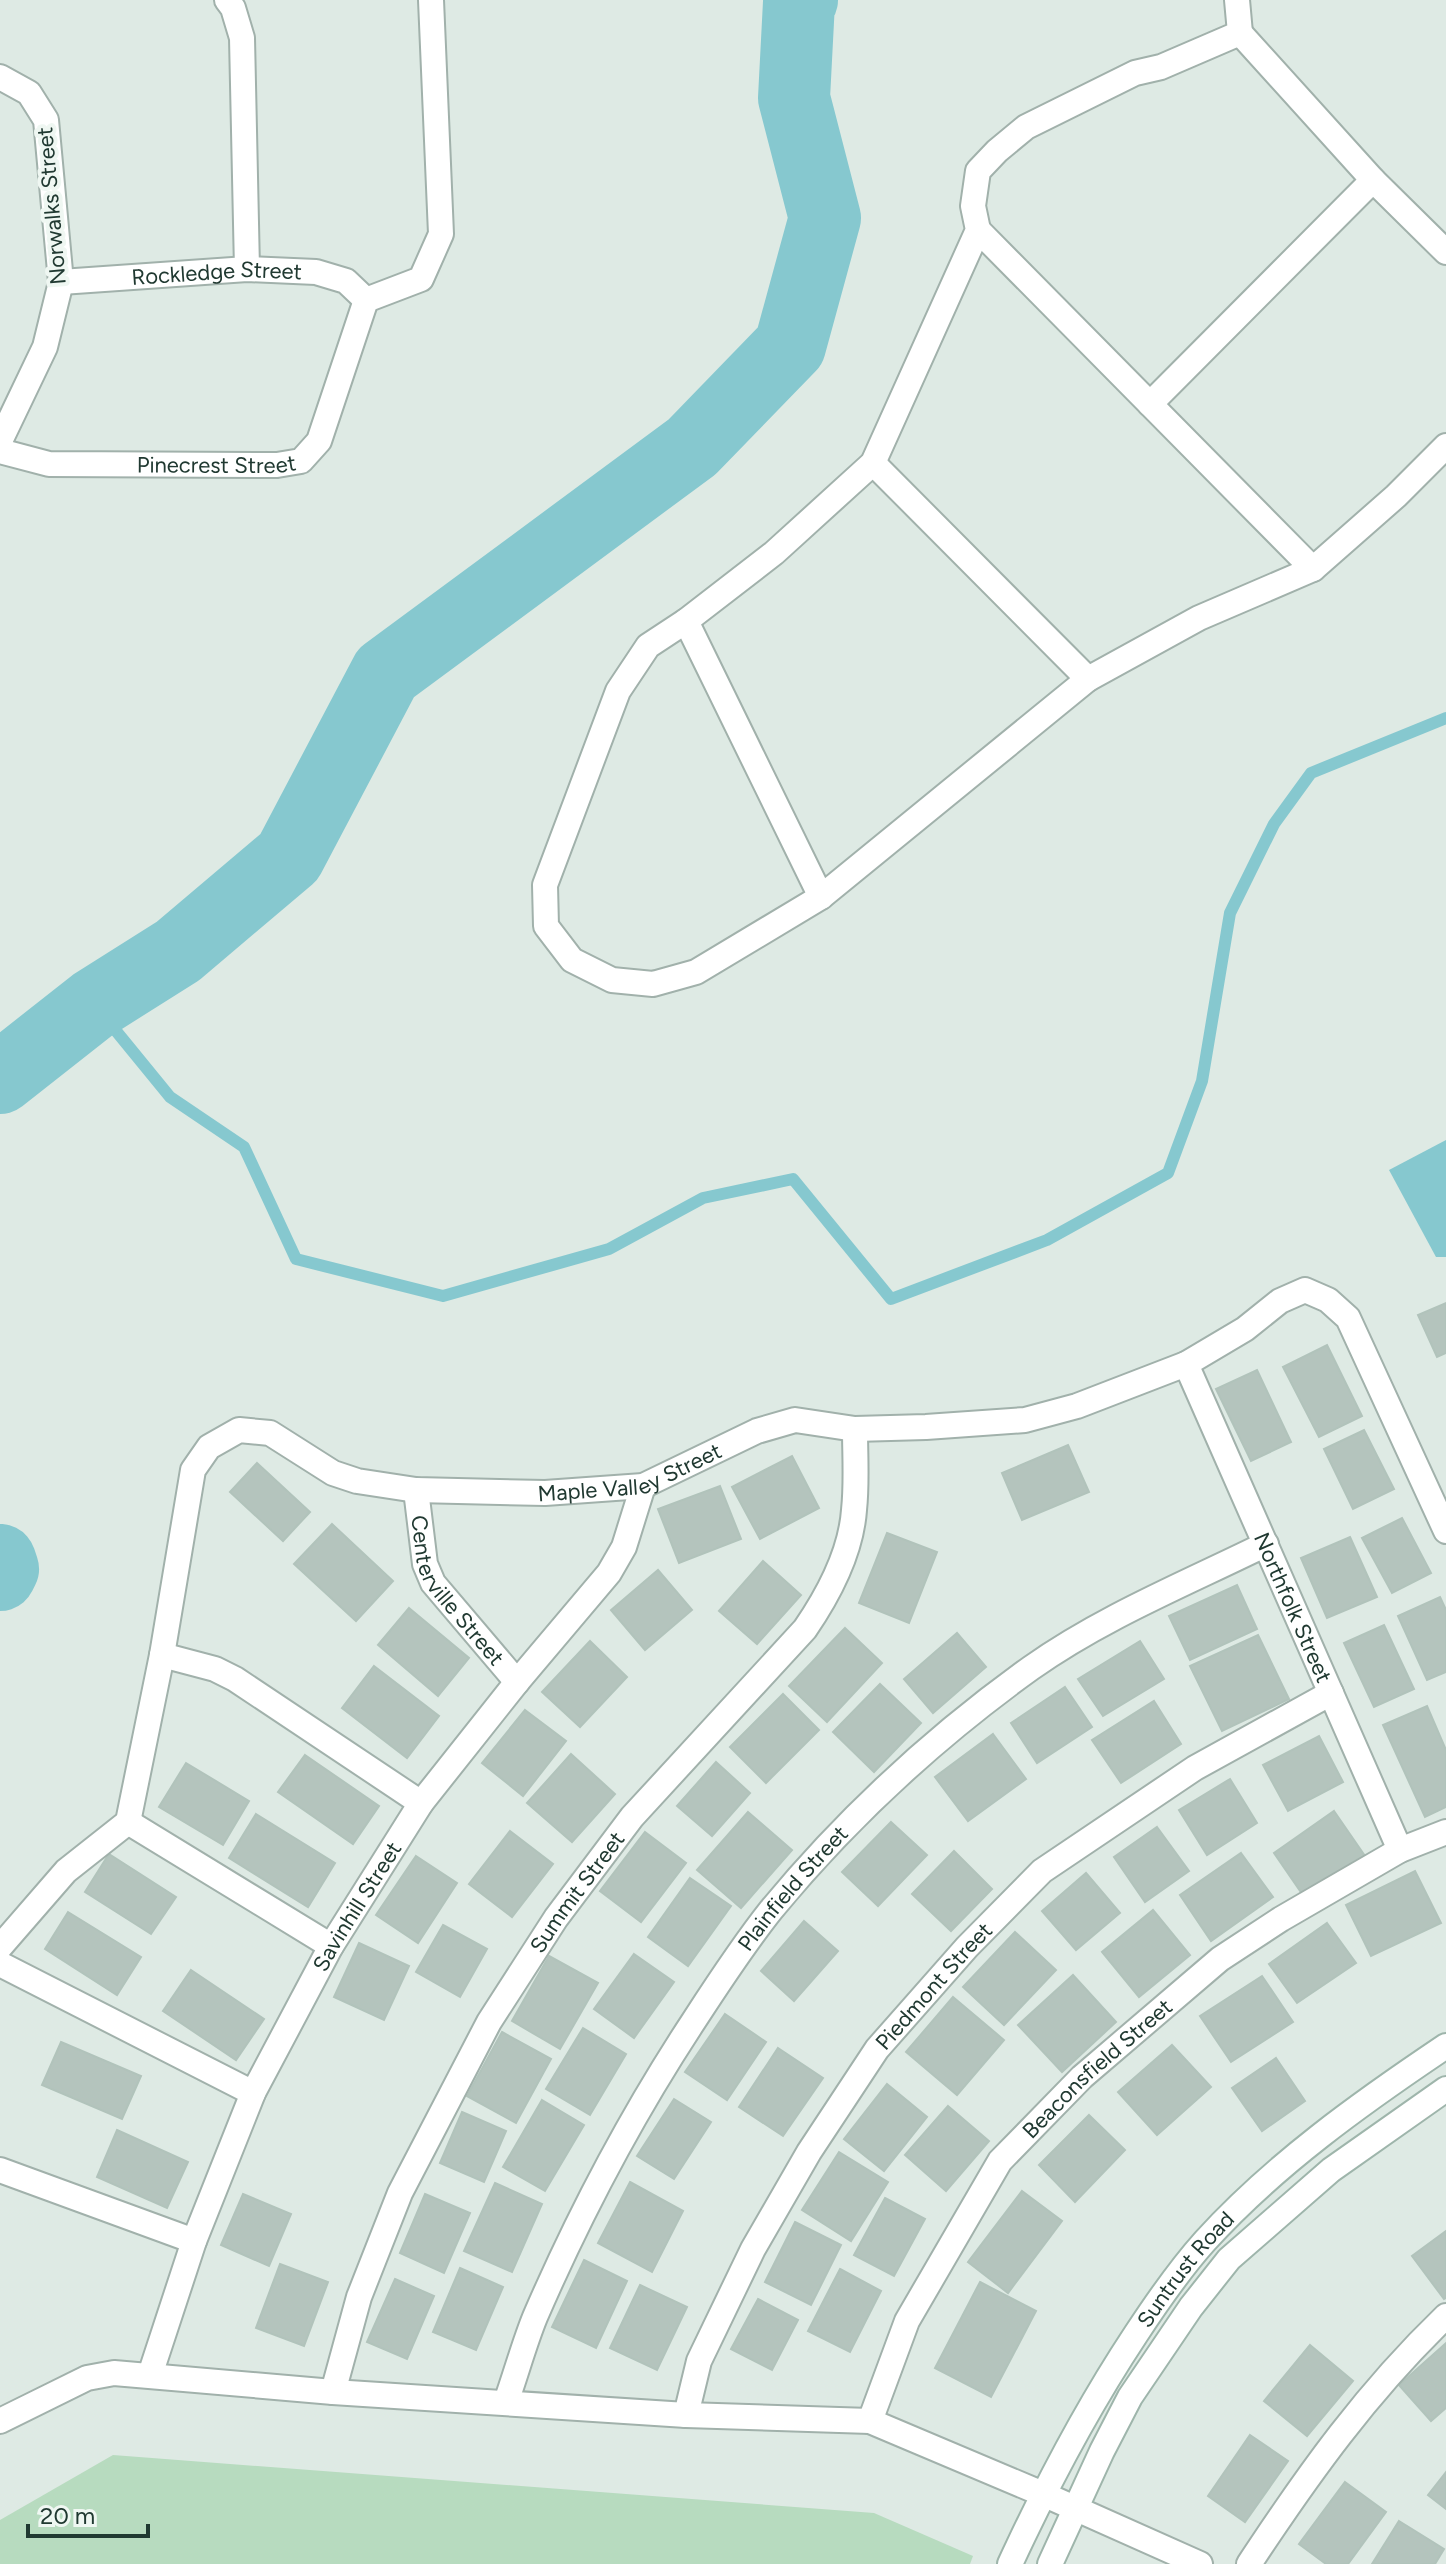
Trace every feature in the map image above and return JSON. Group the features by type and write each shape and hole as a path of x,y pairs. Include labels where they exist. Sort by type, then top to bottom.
{"street":[{"path":"227,0 233,8 242,38 247,269"},
{"path":"366,300 421,279 441,234 431,0"},
{"path":"1237,0 1240,33 1373,180 1446,252"},
{"path":"1240,33 1161,67 1135,73 1026,127 978,171 973,206 978,230 1313,569"},
{"name":"Norwalks Street","path":"0,77 29,93 46,120 61,282 45,347 0,441"},
{"path":"1150,404 1373,180"},
{"path":"978,230 873,463 774,553 686,621 648,646 618,691 545,885 546,926 572,960 612,980 653,984 696,972 821,897 1088,679 1199,618 1313,569 1396,496 1446,446"},
{"name":"Rockledge Street","path":"61,282 247,269 316,272 346,281 366,300"},
{"name":"Pinecrest Street","path":"0,451 49,464 277,465 301,461 319,441 366,300"},
{"path":"873,463 1088,679"},
{"path":"686,621 821,897"},
{"name":"Maple Valley Street","path":"128,1822 162,1655 193,1470 209,1447 239,1430 270,1433 333,1473 357,1481 416,1490 545,1493 643,1486 757,1431 795,1420 855,1429 940,1427 1025,1420 1077,1406 1186,1364 1245,1329 1280,1301 1305,1290 1328,1300 1348,1318 1446,1531"},
{"name":"Northfolk Street","path":"1186,1364 1400,1850"},
{"name":"Summit Street","path":"333,2392 359,2297 400,2193 489,2022 556,1918 632,1817 805,1629 828,1595 842,1560 854,1513 855,1429"},
{"name":"Savinhill Street","path":"150,2375 194,2241 253,2093 331,1946 421,1803 609,1573 624,1547 643,1486"},
{"name":"Centerville Street","path":"416,1490 425,1564 433,1583 517,1682"},
{"name":"Plainfield Street","path":"506,2402 535,2318 623,2136 715,1989 770,1912 824,1851 870,1803 952,1727 1033,1667 1091,1631 1266,1544"},
{"path":"162,1655 215,1669 235,1679 421,1803"},
{"name":"Piedmont Street","path":"686,2415 699,2361 753,2249 809,2152 877,2049 967,1947 1042,1871 1195,1768 1331,1693"},
{"path":"0,1947 66,1871 128,1822 331,1946"},
{"name":"Beaconsfield Street","path":"870,2421 907,2321 1000,2161 1082,2077 1220,1959 1281,1919 1400,1850 1446,1832"},
{"path":"0,1964 253,2093"},
{"name":"Suntrust Road","path":"1010,2564 1043,2494 1105,2381 1165,2290 1204,2242 1252,2192 1374,2094 1446,2046"},
{"name":"Suntrust Road","path":"1050,2564 1130,2397 1191,2307 1229,2259 1331,2170 1446,2089"},
{"path":"0,2170 194,2241"},
{"path":"1249,2564 1308,2474 1375,2390 1446,2316"},
{"path":"2,2417 87,2378 114,2373 333,2392 686,2415 870,2421 1200,2564"}],"green space":[{"path":"113,2455 874,2513 973,2556 970,2564 0,2564 0,2520"}],"water":[{"path":"1446,1140 1446,1257 1436,1257 1389,1170"}],"building":[{"path":"1446,1303 1446,1353 1437,1357 1418,1315"},
{"path":"1327,1345 1362,1416 1319,1437 1283,1367"},
{"path":"1257,1370 1291,1442 1251,1461 1216,1389"},
{"path":"1364,1430 1394,1489 1353,1509 1324,1449"},
{"path":"1068,1445 1089,1492 1022,1520 1002,1473"},
{"path":"792,1456 819,1508 760,1539 732,1487"},
{"path":"257,1463 310,1512 283,1541 230,1492"},
{"path":"720,1486 741,1539 679,1563 658,1509"},
{"path":"1402,1518 1431,1573 1392,1593 1362,1538"},
{"path":"332,1524 393,1581 356,1621 294,1564"},
{"path":"887,1533 937,1552 909,1623 859,1603"},
{"path":"1350,1537 1377,1597 1327,1618 1301,1558"},
{"path":"763,1561 801,1595 757,1644 719,1611"},
{"path":"658,1570 692,1610 645,1650 611,1610"},
{"path":"1237,1585 1257,1629 1190,1660 1169,1616"},
{"path":"1440,1597 1446,1610 1446,1672 1427,1680 1398,1616"},
{"path":"409,1608 469,1658 438,1696 378,1645"},
{"path":"1384,1625 1414,1689 1374,1707 1344,1643"},
{"path":"845,1628 882,1663 827,1722 789,1686"},
{"path":"957,1633 986,1667 933,1713 904,1679"},
{"path":"1258,1635 1289,1699 1222,1731 1190,1666"},
{"path":"590,1641 627,1677 580,1727 542,1692"},
{"path":"1140,1641 1164,1679 1103,1716 1078,1679"},
{"path":"374,1666 439,1716 407,1758 342,1708"},
{"path":"880,1684 921,1723 874,1772 833,1732"},
{"path":"1065,1687 1092,1727 1037,1763 1011,1723"},
{"path":"783,1694 819,1730 766,1783 730,1747"},
{"path":"1154,1701 1181,1744 1121,1783 1092,1740"},
{"path":"1427,1706 1446,1750 1446,1807 1425,1817 1383,1725"},
{"path":"525,1710 566,1741 523,1796 482,1763"},
{"path":"993,1734 1026,1779 968,1821 935,1777"},
{"path":"1319,1736 1343,1782 1288,1811 1263,1765"},
{"path":"571,1754 615,1794 572,1842 527,1803"},
{"path":"305,1755 379,1806 353,1844 278,1792"},
{"path":"716,1762 750,1793 712,1836 677,1806"},
{"path":"186,1763 249,1801 223,1845 159,1807"},
{"path":"1230,1779 1257,1823 1207,1855 1179,1810"},
{"path":"1334,1811 1365,1856 1305,1898 1274,1853"},
{"path":"748,1812 792,1850 741,1908 697,1870"},
{"path":"256,1814 335,1863 308,1907 229,1858"},
{"path":"891,1822 927,1855 878,1906 842,1872"},
{"path":"1157,1827 1189,1871 1145,1902 1114,1857"},
{"path":"510,1831 553,1864 512,1917 469,1884"},
{"path":"645,1832 686,1863 641,1922 600,1891"},
{"path":"954,1851 992,1889 951,1931 912,1894"},
{"path":"1241,1853 1273,1897 1211,1941 1180,1895"},
{"path":"109,1854 176,1897 151,1934 85,1892"},
{"path":"416,1856 457,1883 418,1943 376,1915"},
{"path":"1415,1871 1441,1923 1371,1956 1346,1905"},
{"path":"1086,1873 1120,1913 1076,1950 1042,1911"},
{"path":"690,1878 731,1906 688,1966 648,1937"},
{"path":"1153,1910 1190,1955 1139,1997 1102,1952"},
{"path":"68,1912 141,1957 117,1995 45,1949"},
{"path":"804,1921 838,1951 794,2001 761,1971"},
{"path":"1327,1923 1356,1963 1297,2003 1269,1964"},
{"path":"443,1925 487,1949 460,1997 416,1972"},
{"path":"1015,1932 1056,1970 1004,2025 963,1987"},
{"path":"359,1943 409,1966 384,2020 334,1997"},
{"path":"634,1954 674,1982 634,2038 594,2009"},
{"path":"549,1956 598,1983 560,2049 512,2021"},
{"path":"191,1970 264,2019 236,2060 163,2011"},
{"path":"1073,1975 1116,2022 1062,2072 1018,2025"},
{"path":"1262,1976 1293,2022 1231,2062 1200,2016"},
{"path":"953,1997 1004,2040 957,2095 906,2052"},
{"path":"725,2014 766,2042 727,2100 685,2072"},
{"path":"583,2028 626,2054 590,2115 546,2089"},
{"path":"502,2032 551,2059 516,2123 467,2096"},
{"path":"61,2042 141,2076 122,2119 42,2085"},
{"path":"1172,2045 1211,2087 1157,2135 1118,2092"},
{"path":"778,2048 823,2078 783,2136 739,2107"},
{"path":"1276,2058 1305,2101 1262,2131 1232,2088"},
{"path":"887,2084 927,2117 884,2171 844,2139"},
{"path":"674,2099 711,2122 674,2179 637,2156"},
{"path":"542,2100 584,2125 545,2191 503,2167"},
{"path":"948,2106 989,2141 946,2191 905,2155"},
{"path":"462,2112 506,2131 484,2182 440,2163"},
{"path":"1089,2115 1125,2150 1075,2202 1039,2165"},
{"path":"117,2130 188,2162 167,2208 97,2177"},
{"path":"839,2152 888,2182 851,2241 802,2210"},
{"path":"630,2182 683,2211 652,2272 598,2243"},
{"path":"495,2183 542,2204 512,2272 464,2251"},
{"path":"1022,2191 1062,2221 1008,2293 968,2262"},
{"path":"243,2194 291,2214 269,2266 221,2245"},
{"path":"425,2194 470,2213 444,2273 400,2253"},
{"path":"885,2198 925,2219 894,2276 854,2255"},
{"path":"795,2222 841,2245 811,2305 765,2282"},
{"path":"1446,2231 1446,2298 1444,2299 1412,2256"},
{"path":"584,2260 627,2281 596,2348 552,2327"},
{"path":"280,2264 328,2282 304,2346 256,2328"},
{"path":"460,2268 503,2287 476,2350 433,2332"},
{"path":"840,2269 881,2291 850,2352 808,2331"},
{"path":"395,2279 434,2296 407,2359 367,2342"},
{"path":"980,2282 1036,2311 991,2397 935,2368"},
{"path":"640,2285 687,2307 657,2370 610,2348"},
{"path":"758,2299 798,2320 772,2370 731,2349"},
{"path":"1446,2343 1446,2408 1431,2421 1399,2385"},
{"path":"1310,2345 1353,2381 1307,2436 1264,2401"},
{"path":"1250,2435 1288,2461 1245,2522 1208,2496"},
{"path":"1446,2472 1446,2509 1428,2495"},
{"path":"1345,2482 1386,2512 1348,2564 1326,2564 1299,2544"},
{"path":"1399,2521 1444,2549 1435,2564 1372,2564"}],"waterway":[{"path":"0,1078 94,1004 178,951 289,857 386,673 692,447 790,346 825,218 794,98 799,2 802,0"},
{"path":"94,1004 170,1097 244,1147 296,1259 443,1296 609,1249 703,1198 793,1179 891,1299 1047,1240 1168,1173 1202,1081 1230,913 1274,824 1311,773 1446,718"},
{"path":"0,1560 3,1569 0,1575"}]}
